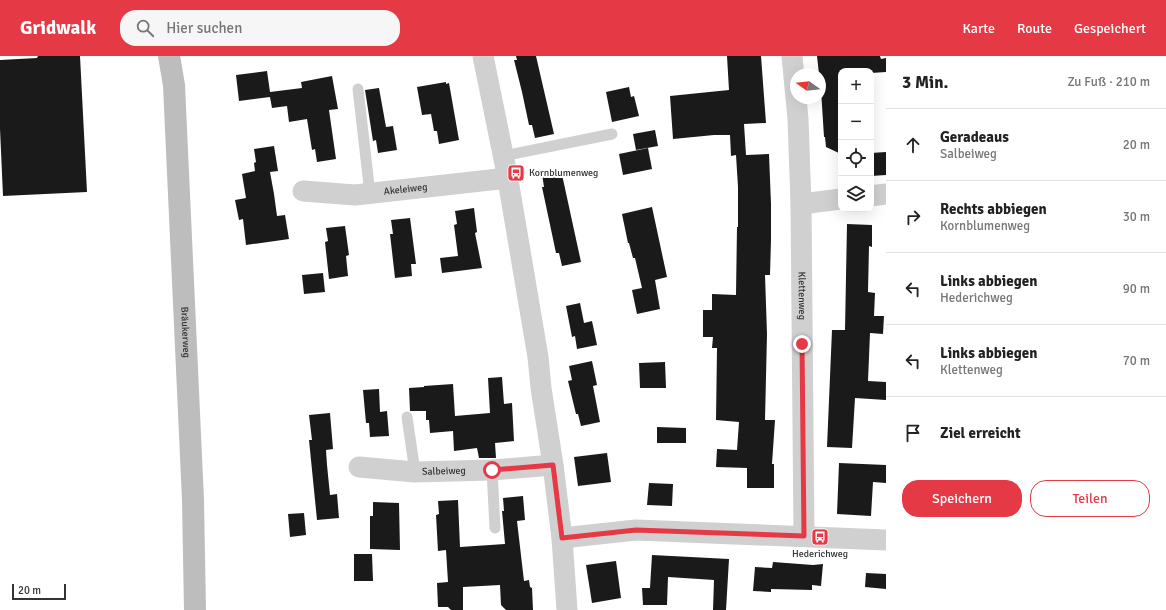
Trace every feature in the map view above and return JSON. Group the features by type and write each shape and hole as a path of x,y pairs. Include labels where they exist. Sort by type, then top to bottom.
{"main road":[{"name":"Bräukerweg","path":"169,56 175,92 193,500 195,610"}],"street":[{"path":"482,56 508,178 538,357 562,538 567,610"},
{"name":"Klettenweg","path":"792,56 798,119 801,204 804,536"},
{"name":"Akeleiweg","path":"303,191 355,195 508,178"},
{"path":"874,196 886,194"},
{"path":"801,204 838,199"},
{"name":"Salbeiweg","path":"359,467 415,472 492,470 553,465"},
{"path":"562,538 636,530 886,540"}],"lane":[{"path":"358,89 370,194"},
{"path":"503,156 612,134"},
{"path":"407,417 415,472"},
{"path":"492,470 495,528"}],"building":[{"path":"38,56 80,56 87,192 3,196 0,129 0,60 37,58"},
{"path":"516,56 536,56 554,134 535,138 532,125 529,125 514,60 517,60"},
{"path":"727,56 761,56 766,123 744,124 746,155 769,154 771,240 770,275 765,275 767,334 765,420 775,420 772,464 774,464 774,488 747,488 747,468 716,467 717,449 737,450 739,422 716,420 717,348 712,348 713,337 703,337 703,310 712,310 712,294 736,295 738,187 736,155 731,156 730,135 673,139 670,96 729,90"},
{"path":"817,56 880,56 881,59 886,58 886,72 874,73 874,68 838,68 838,153 826,147 822,104 826,104 826,68 818,68"},
{"path":"267,71 270,92 302,88 301,82 332,76 338,109 329,110 336,159 317,162 315,149 312,150 307,119 289,122 287,106 272,108 270,97 239,101 236,75"},
{"path":"446,82 446,84 449,83 459,140 439,144 437,131 434,131 431,114 422,115 417,87"},
{"path":"629,87 631,97 634,96 639,116 612,122 606,92"},
{"path":"379,88 386,127 393,126 397,150 378,153 376,140 373,141 365,90"},
{"path":"655,130 658,146 636,150 633,134"},
{"path":"274,146 278,171 270,172 277,216 285,215 289,239 246,245 243,219 239,220 235,200 246,198 242,174 255,171 254,163 256,162 254,149"},
{"path":"648,148 652,169 623,175 619,154"},
{"path":"886,152 886,175 874,176 874,153"},
{"path":"561,170 581,262 562,266 559,253 556,253 542,187 544,187 542,174"},
{"path":"652,207 667,277 655,280 660,309 637,314 632,290 642,288 635,258 633,258 628,243 622,214"},
{"path":"474,208 477,232 475,233 482,268 442,273 440,258 458,256 454,225 457,224 455,211"},
{"path":"410,218 416,264 411,264 412,276 395,278 390,234 393,234 391,220"},
{"path":"847,224 872,225 872,247 869,246 868,292 875,293 874,316 884,316 883,334 870,333 868,381 886,382 886,400 855,398 852,448 827,447 832,330 845,330"},
{"path":"345,226 349,255 346,256 348,276 329,279 325,242 328,241 326,228"},
{"path":"323,273 325,292 304,294 302,275"},
{"path":"580,303 584,323 592,321 597,345 577,349 575,336 572,337 566,306"},
{"path":"592,361 597,385 593,386 600,422 581,426 578,414 576,414 568,381 572,380 569,366"},
{"path":"665,362 666,388 640,388 639,363"},
{"path":"502,377 504,404 512,403 514,441 495,443 496,458 479,458 477,448 454,451 453,431 430,433 429,420 426,420 426,411 410,411 409,388 453,384 455,416 490,413 488,378"},
{"path":"379,389 380,412 387,411 389,436 370,437 369,423 366,423 363,390"},
{"path":"330,413 333,449 326,450 327,465 330,495 337,494 339,518 317,520 309,440 312,440 309,415"},
{"path":"657,427 686,428 686,443 657,443"},
{"path":"607,453 611,482 578,486 574,457"},
{"path":"839,463 886,465 886,483 873,482 871,516 837,514"},
{"path":"649,483 673,484 672,506 647,505"},
{"path":"523,496 525,520 517,521 524,581 529,580 530,587 532,588 533,610 506,610 501,605 500,585 463,587 463,610 451,610 448,607 438,607 437,583 448,582 446,550 438,551 436,515 439,514 438,501 458,500 460,547 505,544 502,511 504,511 503,498"},
{"path":"373,502 399,503 400,550 370,549 370,516 373,516"},
{"path":"304,513 306,535 290,537 288,514"},
{"path":"354,554 372,554 373,581 354,581"},
{"path":"652,555 729,559 726,610 713,610 714,580 668,577 667,605 643,605 642,588 650,588"},
{"path":"616,561 621,598 592,603 586,565"},
{"path":"773,562 813,565 823,564 821,586 812,585 812,590 771,589 771,592 753,591 755,567 772,568"},
{"path":"866,573 886,574 886,589 865,587"}],"place":[{"name":"Kornblumenweg","path":"516,173"},
{"name":"Hederichweg","path":"820,537"}],"route":[{"path":"492,470 553,465 562,538 636,530 804,536 802,344"}]}
